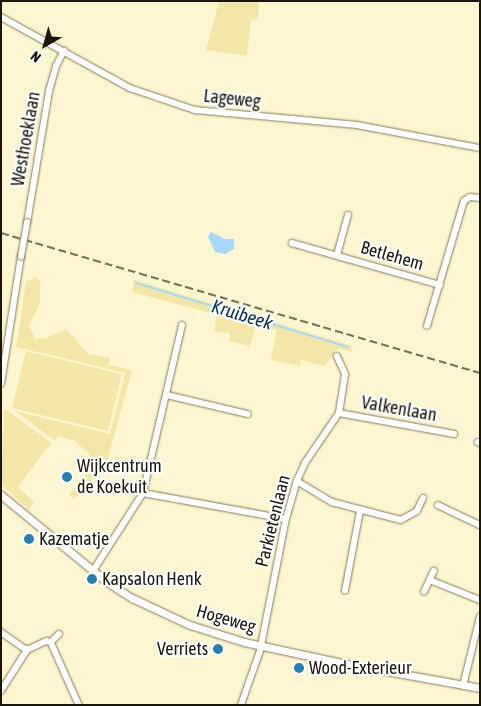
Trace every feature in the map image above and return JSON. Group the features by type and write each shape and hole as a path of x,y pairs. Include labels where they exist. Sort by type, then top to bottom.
{"street":[{"name":"Lageweg","path":"1,16 130,88 195,110 357,125 480,148"},
{"name":"Westhoeklaan","path":"1,384 49,91 56,66 64,51"},
{"name":"Betlehem","path":"427,326 464,201 470,197 480,198"},
{"name":"Betlehem","path":"337,255 348,215"},
{"name":"Betlehem","path":"292,243 440,285"},
{"path":"93,571 143,494 182,325"},
{"name":"Parkietenlaan","path":"241,705 260,651 259,645 286,519 297,481 305,463 339,413 345,374 337,356"},
{"path":"167,395 248,414"},
{"name":"Valkenlaan","path":"339,413 454,434"},
{"path":"297,481 332,502 360,511 401,520 417,511 423,498"},
{"path":"143,494 286,519"},
{"name":"Hogeweg","path":"1,495 93,571 161,613 219,635 259,645 480,688"},
{"path":"438,505 480,525"},
{"path":"345,591 360,511"},
{"path":"424,592 434,572"},
{"path":"430,580 480,600"},
{"path":"463,686 480,617"},
{"path":"1,632 28,650"},
{"path":"1,691 28,650 51,642 59,634"},
{"path":"51,642 79,705"}],"shaded area":[{"path":"219,1 260,1 257,20 251,19 247,56 206,50"},
{"path":"36,277 40,282 40,303 29,326 35,338 44,339 66,329 88,354 110,358 109,365 132,370 107,462 74,499 69,495 90,469 83,463 90,454 74,441 58,436 55,441 15,411 110,434 125,373 16,347 26,282"},
{"path":"134,280 352,346 351,352 338,348 325,366 301,360 300,366 271,360 277,330 256,325 250,346 229,341 230,334 214,331 217,315 132,292"},
{"path":"26,351 122,374 108,431 12,408"},
{"path":"4,408 51,443 18,487 34,502 29,510 1,484"}],"water":[{"path":"211,232 225,239 234,239 234,249 225,254 215,252 208,237"}],"waterway":[{"name":"Kruibeek","path":"136,283 348,347"}],"railway":[{"path":"1,233 480,373"}],"place":[{"name":"Wijkcentrum de Koekuit","path":"67,477"},
{"name":"Kazematje","path":"29,539"},
{"name":"Kapsalon Henk","path":"92,579"},
{"name":"Verriets","path":"218,649"},
{"name":"Wood-Exterieur","path":"299,668"}]}
